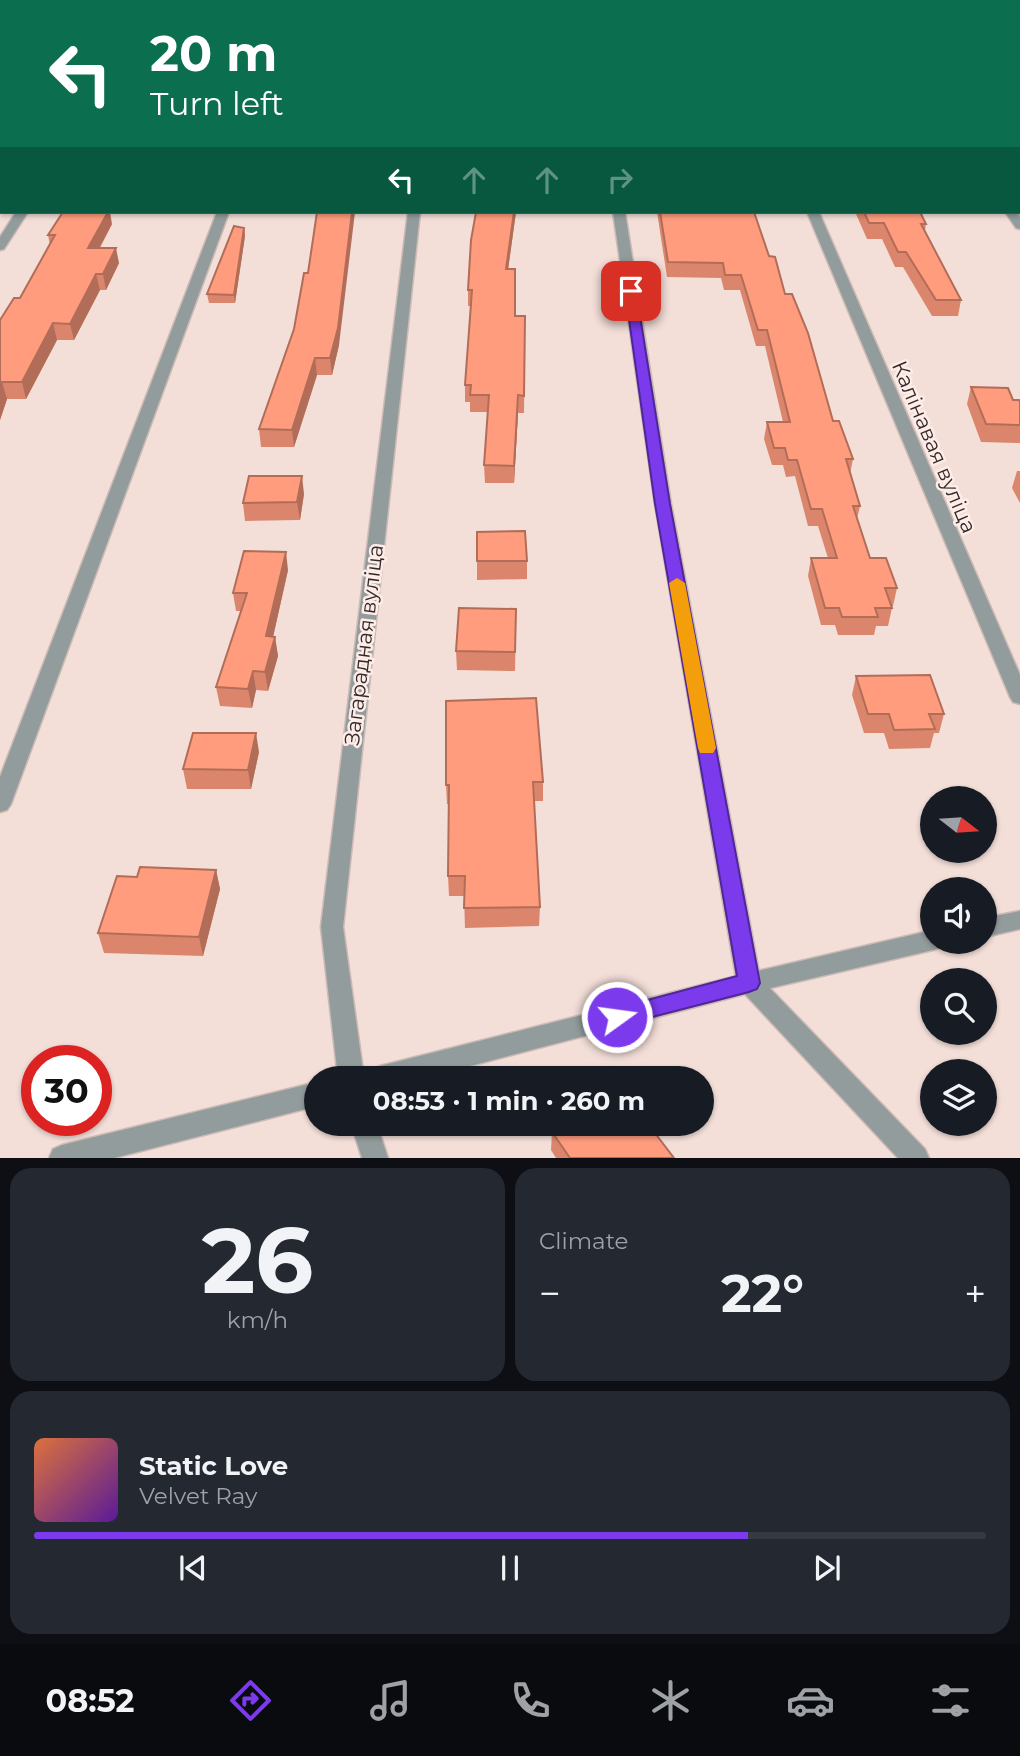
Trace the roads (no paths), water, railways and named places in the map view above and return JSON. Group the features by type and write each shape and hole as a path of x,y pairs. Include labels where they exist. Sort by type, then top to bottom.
{"street":[{"path":"0,246 21,214"},
{"path":"0,804 222,214"},
{"name":"Загарадная вуліца","path":"349,1066 332,928 414,214"},
{"path":"618,214 663,504 749,983 916,1157"},
{"name":"Калінавая вуліца","path":"814,214 1020,697"},
{"path":"997,925 1020,920"},
{"path":"427,1066 749,983 920,943"},
{"path":"62,1157 304,1097"},
{"path":"368,1136 374,1157"}]}
